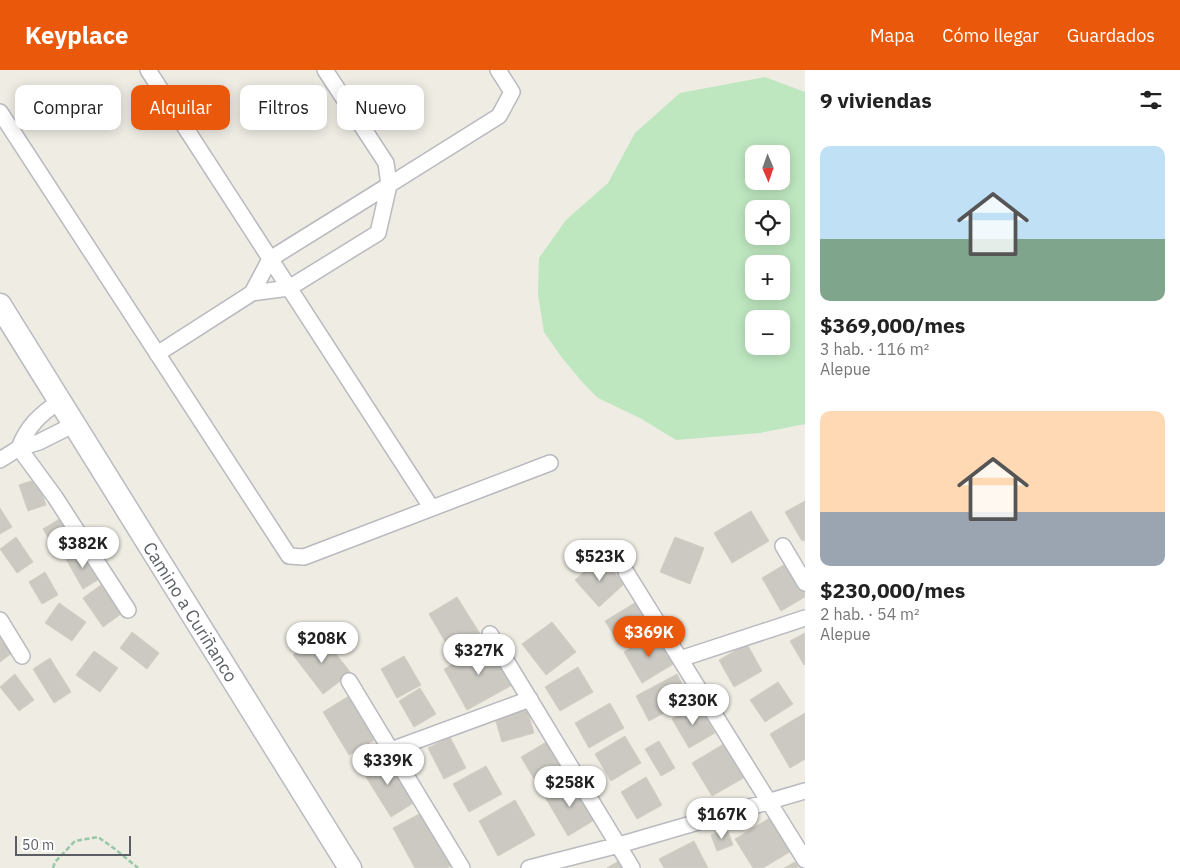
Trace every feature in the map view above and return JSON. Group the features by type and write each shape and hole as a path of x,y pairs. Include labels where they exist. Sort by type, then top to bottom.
{"street":[{"path":"148,70 431,507"},
{"path":"158,354 252,293 289,288 378,233 389,185 386,163 325,70"},
{"path":"252,293 270,259 499,116 512,92 498,70"},
{"path":"0,112 289,556 304,557 550,463"},
{"name":"Camino a Curiñanco","path":"0,305 350,868"},
{"path":"19,448 27,431 36,420 59,402"},
{"path":"0,460 19,448 48,438 73,425"},
{"path":"19,448 55,497 128,610"},
{"path":"783,546 805,583"},
{"path":"626,572 805,860"},
{"path":"680,659 805,618"},
{"path":"0,620 22,656"},
{"path":"490,634 632,868"},
{"path":"349,681 462,868"},
{"path":"392,750 530,699"},
{"path":"529,868 619,846 805,791"}],"path":[{"path":"53,868 55,862 75,841 98,837 138,868"}],"green space":[{"path":"765,77 805,92 805,424 760,433 676,440 640,418 598,398 563,359 544,332 538,295 539,258 566,220 608,183 635,133 680,93"}],"building":[{"path":"37,479 46,505 28,511 19,485"},
{"path":"805,501 805,540 802,541 785,512"},
{"path":"0,508 12,527 0,534"},
{"path":"751,511 769,541 732,563 714,533"},
{"path":"61,518 76,544 58,555 43,529"},
{"path":"16,537 33,562 17,573 0,549"},
{"path":"675,537 704,548 690,584 660,572"},
{"path":"83,550 99,579 83,589 66,559"},
{"path":"601,557 624,584 599,607 575,580"},
{"path":"787,563 805,593 805,597 781,611 762,578"},
{"path":"45,572 58,595 42,604 29,582"},
{"path":"101,585 121,614 103,627 83,598"},
{"path":"457,597 482,637 453,655 429,614"},
{"path":"638,601 652,625 619,644 605,621"},
{"path":"59,603 86,622 72,641 45,623"},
{"path":"552,622 576,652 546,675 522,644"},
{"path":"132,632 159,653 147,669 120,648"},
{"path":"656,633 675,663 642,683 624,652"},
{"path":"805,633 805,664 804,665 790,641"},
{"path":"0,635 12,653 0,662"},
{"path":"321,635 351,673 323,694 293,655"},
{"path":"491,643 514,684 467,710 444,669"},
{"path":"747,644 762,671 734,687 719,660"},
{"path":"94,651 118,668 100,692 76,675"},
{"path":"404,656 421,685 397,698 381,669"},
{"path":"50,658 71,692 54,703 33,669"},
{"path":"578,667 593,692 560,711 545,687"},
{"path":"15,674 34,700 19,711 0,687"},
{"path":"677,674 690,699 649,721 636,696"},
{"path":"778,682 793,704 765,722 750,700"},
{"path":"420,688 436,714 414,727 399,701"},
{"path":"349,696 376,739 349,755 323,712"},
{"path":"610,703 624,728 589,748 575,723"},
{"path":"697,704 715,733 689,748 672,719"},
{"path":"527,709 534,733 502,742 495,718"},
{"path":"805,713 805,759 790,768 770,734"},
{"path":"625,736 641,763 611,781 595,754"},
{"path":"450,737 466,768 444,779 428,748"},
{"path":"548,741 567,773 540,789 521,757"},
{"path":"659,741 675,768 661,776 645,749"},
{"path":"727,742 747,776 712,796 692,763"},
{"path":"385,754 415,802 391,817 361,769"},
{"path":"486,766 502,794 469,812 453,784"},
{"path":"646,777 662,805 637,819 621,792"},
{"path":"573,780 596,819 568,836 545,797"},
{"path":"515,800 535,835 498,856 479,821"},
{"path":"423,812 452,865 447,868 415,868 393,828"},
{"path":"773,816 793,850 763,868 753,868 735,839"},
{"path":"727,829 733,845 717,851 711,835"},
{"path":"694,841 708,868 664,868 659,859"},
{"path":"622,859 627,868 607,868"},
{"path":"795,862 799,868 784,868"}]}
